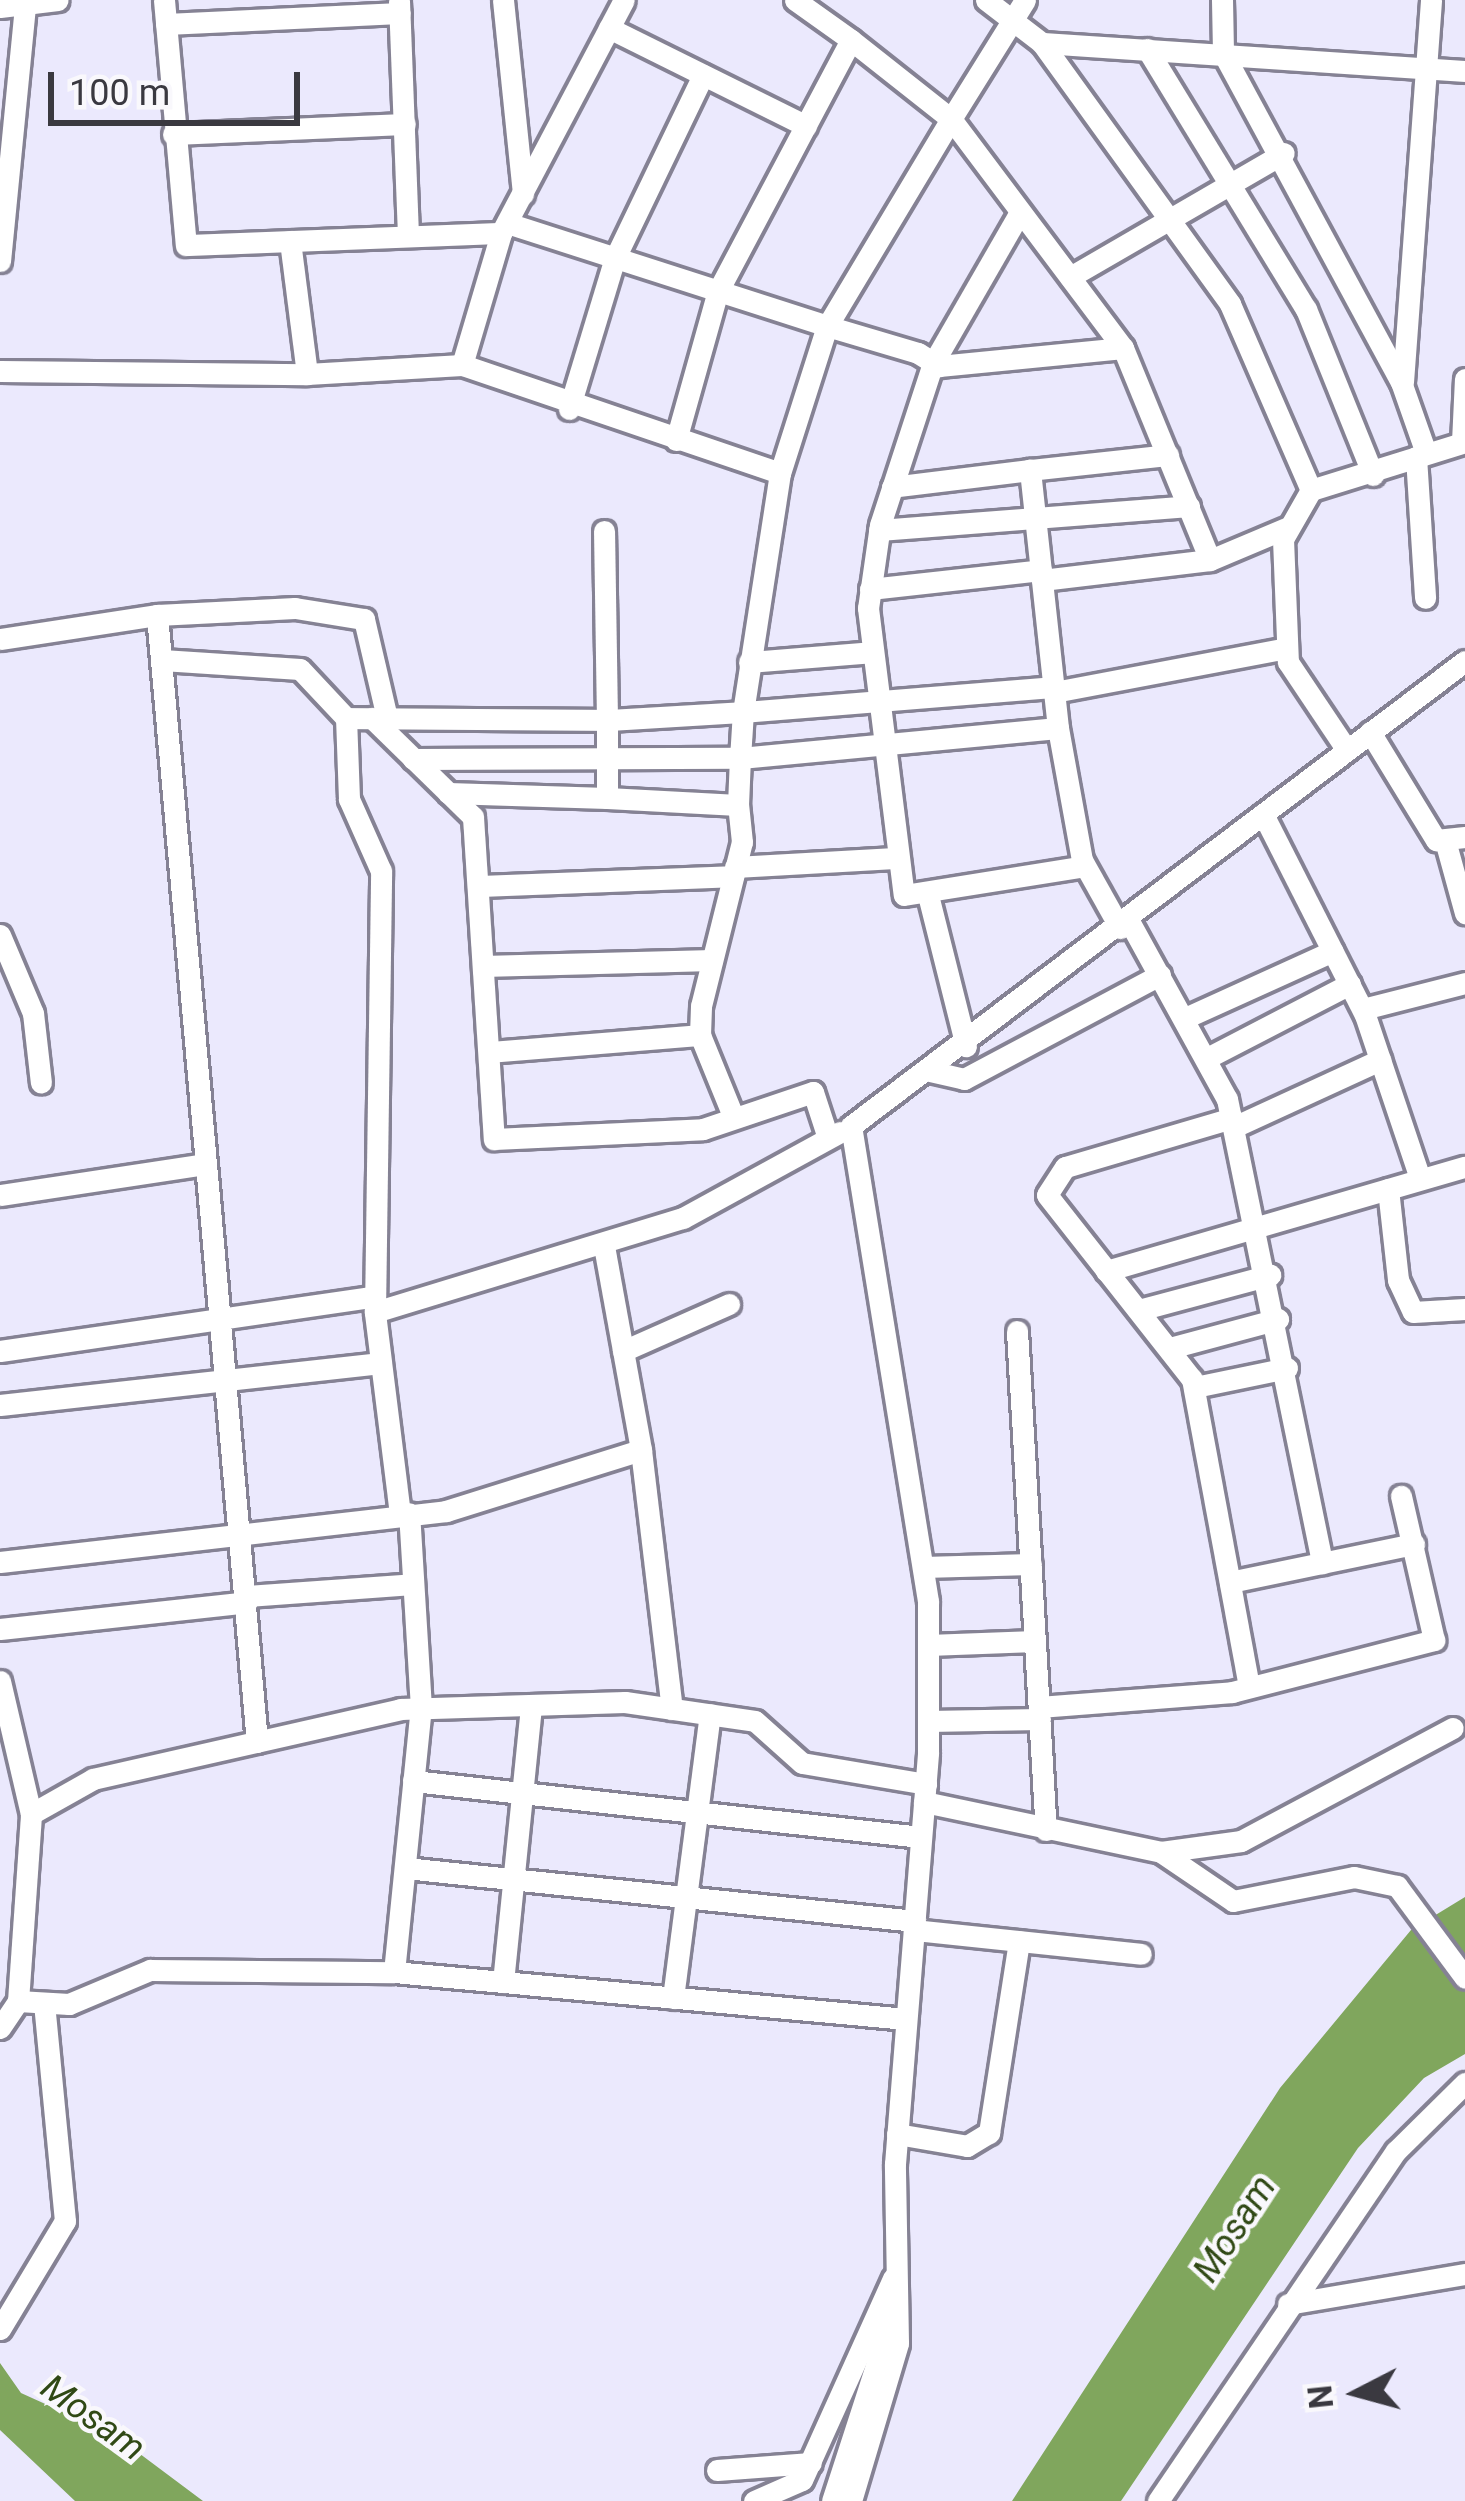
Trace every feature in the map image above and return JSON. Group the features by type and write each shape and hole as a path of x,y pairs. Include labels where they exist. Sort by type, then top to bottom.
{"street":[{"path":"0,7 58,0"},
{"path":"164,0 186,244 504,228 615,258 933,363 1124,349"},
{"path":"503,0 523,195"},
{"path":"462,365 504,228 624,0"},
{"path":"795,0 951,119 1124,349 1210,560"},
{"path":"986,0 1042,43 1231,304 1311,490"},
{"path":"731,1112 700,1035 734,872 743,712 780,472 827,326 951,119 1019,25 1025,0"},
{"path":"1222,0 1223,53 1283,153 1402,386 1421,455 1425,598"},
{"path":"1402,386 1431,0"},
{"path":"0,261 25,4"},
{"path":"166,24 400,6 408,230"},
{"path":"609,28 806,126"},
{"path":"676,440 718,291 851,40"},
{"path":"1042,43 1465,71"},
{"path":"1148,49 1232,179 1312,320 1373,476"},
{"path":"569,409 615,258 703,75"},
{"path":"173,134 405,124"},
{"path":"1070,277 1166,214 1283,153"},
{"path":"1021,212 933,363 879,530 870,589 878,704 904,895 928,895 1085,866"},
{"path":"290,241 307,374"},
{"path":"0,371 307,374 462,365 569,409 780,472"},
{"path":"1347,750 1286,648 1286,528 1311,490 1373,476 1464,442 1465,379"},
{"path":"892,487 1168,455"},
{"path":"1030,470 1058,728 1085,866 1185,1018 1233,1123 1262,1230 1322,1563"},
{"path":"879,530 1036,523 1189,506"},
{"path":"870,589 1210,560 1286,528"},
{"path":"604,531 607,798"},
{"path":"0,639 157,615 296,608 364,619 380,718 413,759 473,817 494,1138 703,1129 731,1112 813,1092 828,1138"},
{"path":"157,615 242,1529 256,1742"},
{"path":"346,718 607,720 878,704 1054,689 1286,648"},
{"path":"749,662 873,652"},
{"path":"162,660 300,668 346,718 349,799 381,871 375,1304 413,1584 421,1708 394,1972"},
{"path":"0,1351 221,1315 375,1304 604,1246 683,1218 851,1126 966,1046 1370,732 1456,679 1465,661"},
{"path":"413,759 607,754 740,758 1058,728"},
{"path":"1370,732 1456,840 1465,913"},
{"path":"448,793 738,805"},
{"path":"1263,814 1363,1009 1420,1178"},
{"path":"478,886 896,858"},
{"path":"928,895 966,1046"},
{"path":"0,934 33,1013 41,1083"},
{"path":"1185,1018 1334,951"},
{"path":"483,966 712,960"},
{"path":"930,1071 964,1079 1160,975"},
{"path":"1363,1009 1465,983"},
{"path":"1207,1058 1350,984"},
{"path":"489,1052 700,1035"},
{"path":"1249,1688 1195,1387 1170,1348 1053,1207 1054,1172 1233,1123 1380,1060"},
{"path":"851,1126 923,1567 928,1645 925,1793 897,2134 898,2343 851,2501"},
{"path":"0,1195 206,1165"},
{"path":"1106,1271 1262,1230 1465,1167"},
{"path":"1388,1189 1398,1280 1414,1312 1465,1310"},
{"path":"604,1246 641,1450 672,1709"},
{"path":"1139,1310 1270,1275"},
{"path":"623,1352 729,1304"},
{"path":"1170,1348 1278,1319"},
{"path":"1017,1331 1046,1830"},
{"path":"0,1405 381,1363"},
{"path":"1195,1387 1287,1368"},
{"path":"0,1562 242,1529 405,1514 641,1450"},
{"path":"928,1721 1249,1688 1436,1639 1401,1496"},
{"path":"1230,1582 1414,1544"},
{"path":"923,1567 1031,1564"},
{"path":"0,1629 413,1584"},
{"path":"928,1645 1035,1641"},
{"path":"0,1681 31,1814 11,1891 18,2001 0,2029"},
{"path":"503,1982 531,1705"},
{"path":"31,1814 93,1779 421,1708 672,1709 755,1720 802,1763 925,1793 1046,1830 1161,1852 1241,1841 1453,1728"},
{"path":"673,1998 710,1714"},
{"path":"413,1781 922,1837"},
{"path":"1161,1852 1233,1901 1354,1877 1405,1892 1465,1978"},
{"path":"404,1868 686,1897 1142,1954"},
{"path":"897,2134 967,2146 989,2134 1019,1941"},
{"path":"18,2001 69,2004 150,1970 394,1972 906,2019"},
{"path":"0,2329 63,2228 44,2003"},
{"path":"1158,2501 1396,2150 1465,2083"},
{"path":"754,2501 797,2486 897,2270"},
{"path":"1288,2304 1465,2274"},
{"path":"832,2501 897,2303"},
{"path":"716,2470 811,2463"}],"water":[{"name":"Mosam","path":"1465,1897 1465,2054 1424,2078 1358,2148 1121,2501 1012,2501 1280,2088 1411,1930"},
{"path":"0,2363 21,2393 116,2436 203,2501 75,2501 0,2430"}]}
